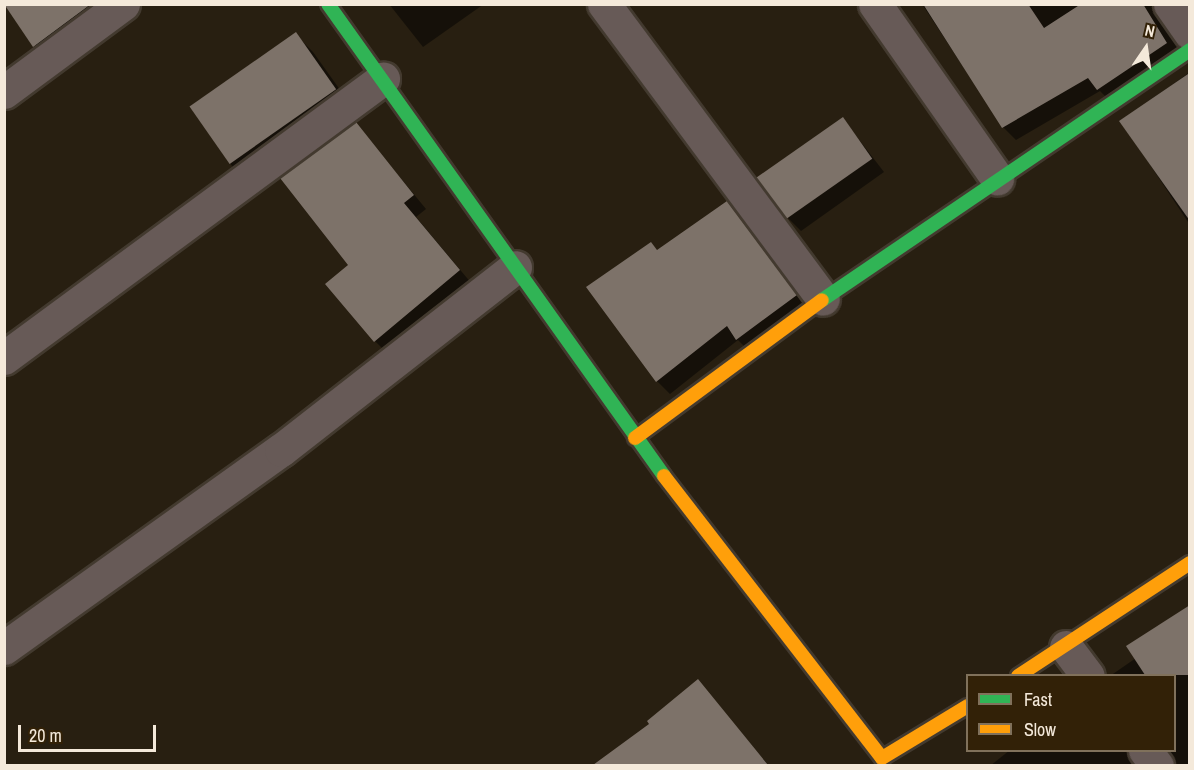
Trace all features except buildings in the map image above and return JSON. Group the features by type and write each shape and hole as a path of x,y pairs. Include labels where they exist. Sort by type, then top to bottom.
{"street":[{"path":"4,92 123,4"},
{"path":"328,4 635,438 877,762 966,707"},
{"path":"604,4 823,298"},
{"path":"875,4 997,178"},
{"path":"1170,4 1190,33"},
{"path":"635,438 823,298 997,178 1190,50"},
{"path":"4,358 383,79"},
{"path":"4,648 282,450 515,267"},
{"path":"1020,674 1066,647 1190,563"},
{"path":"1066,647 1087,674"},
{"path":"1147,752 1157,765"}],"traffic: fast":[{"path":"328,4 664,476"},
{"path":"822,300 1190,50"}],"traffic: slow":[{"path":"635,438 822,300"},
{"path":"664,476 882,758 966,707"},
{"path":"1021,674 1190,563"}]}
